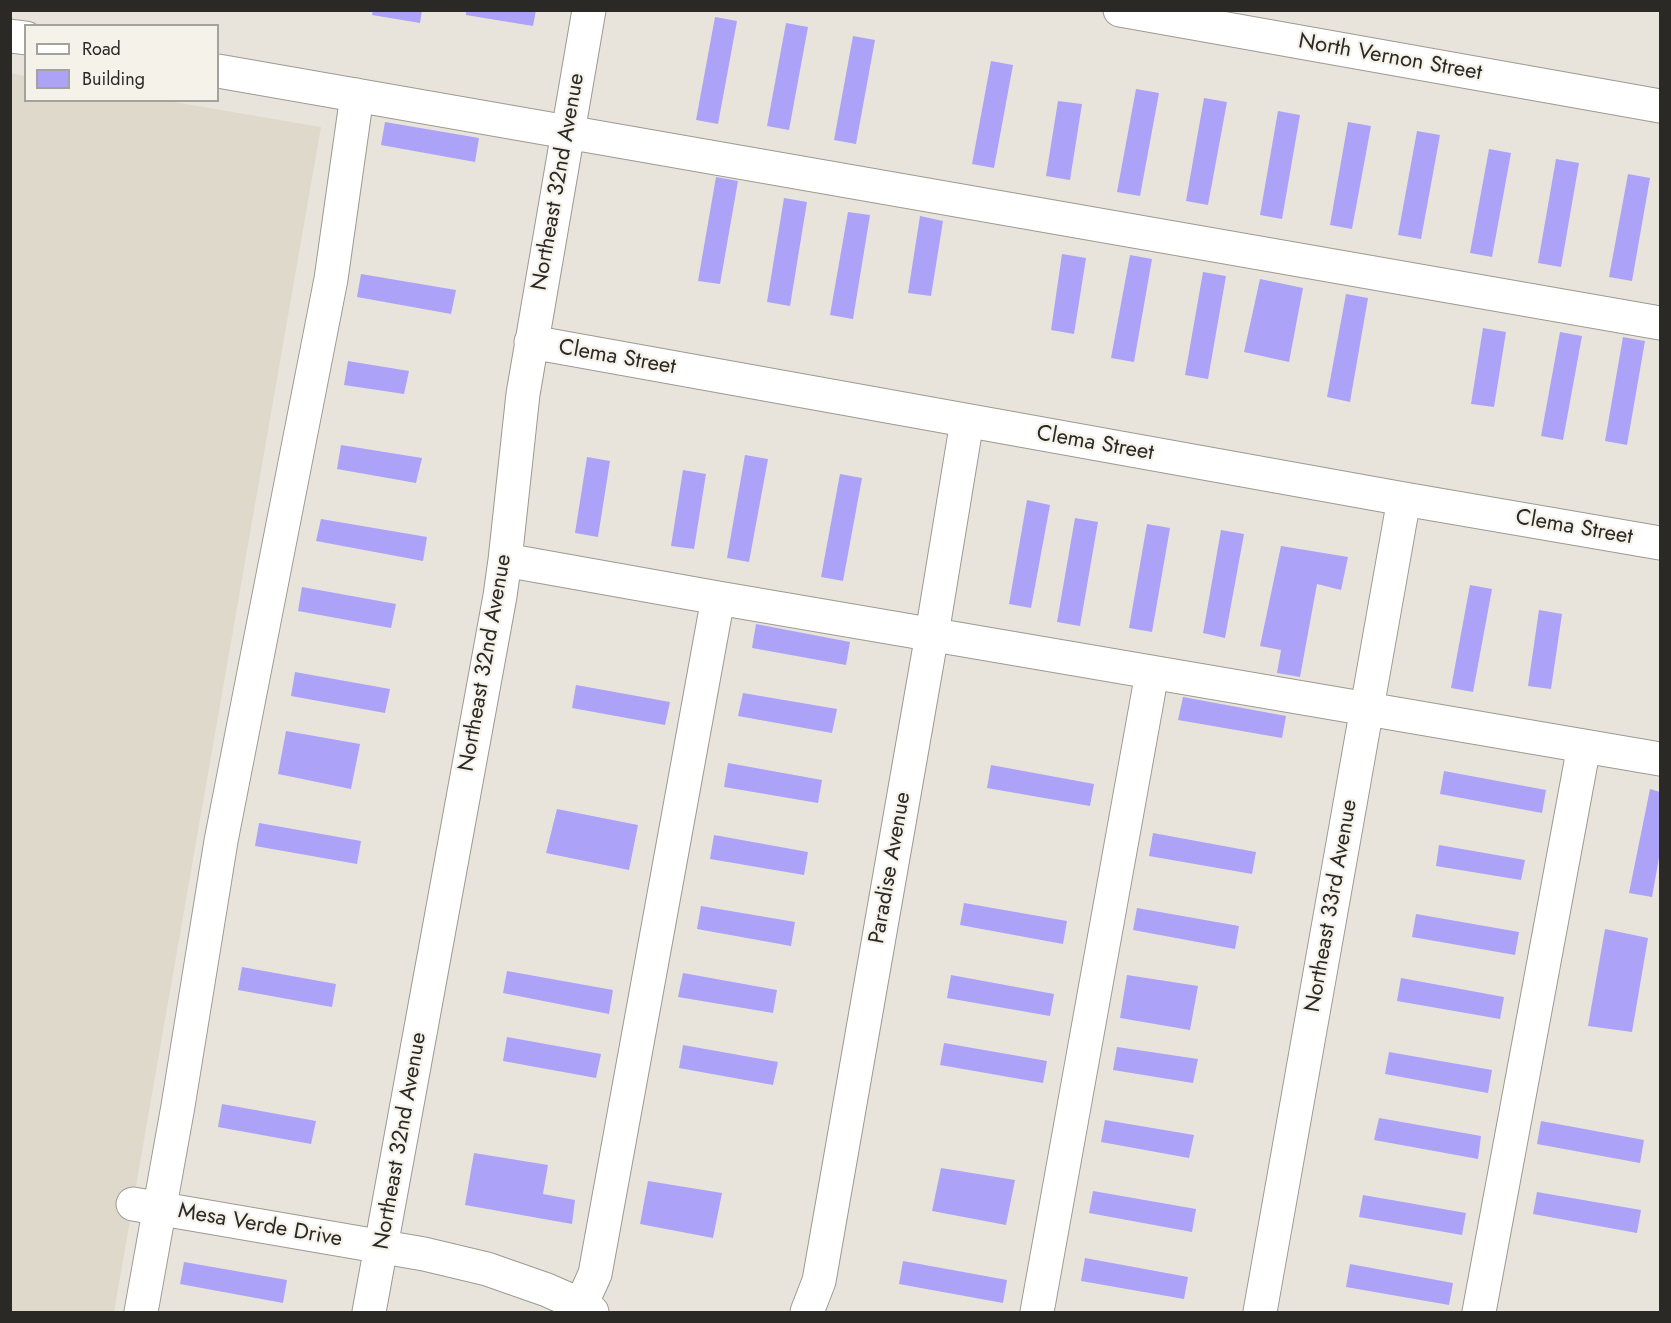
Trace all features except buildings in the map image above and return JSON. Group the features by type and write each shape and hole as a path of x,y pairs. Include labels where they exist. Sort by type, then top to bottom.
{"street":[{"name":"Northeast 32nd Avenue","path":"369,1312 505,560 523,394 589,10"},
{"name":"North Vernon Street","path":"1120,10 1660,106"},
{"path":"219,71 1660,323"},
{"path":"141,1312 147,1207 331,279 357,95"},
{"name":"Clema Street","path":"531,342 1404,500 1660,543"},
{"name":"Paradise Avenue","path":"807,1312 819,1281 967,421"},
{"name":"Northeast 33rd Avenue","path":"1260,1312 1404,500"},
{"path":"505,560 1660,759"},
{"path":"586,1309 595,1274 718,598"},
{"path":"1037,1312 1152,673"},
{"path":"1479,1312 1584,746"},
{"name":"Mesa Verde Drive","path":"147,1207 424,1254 487,1269 547,1290 586,1309"}],"shaded area":[{"path":"10,73 24,76 24,102 174,102 321,127 114,1312 11,1312"}]}
